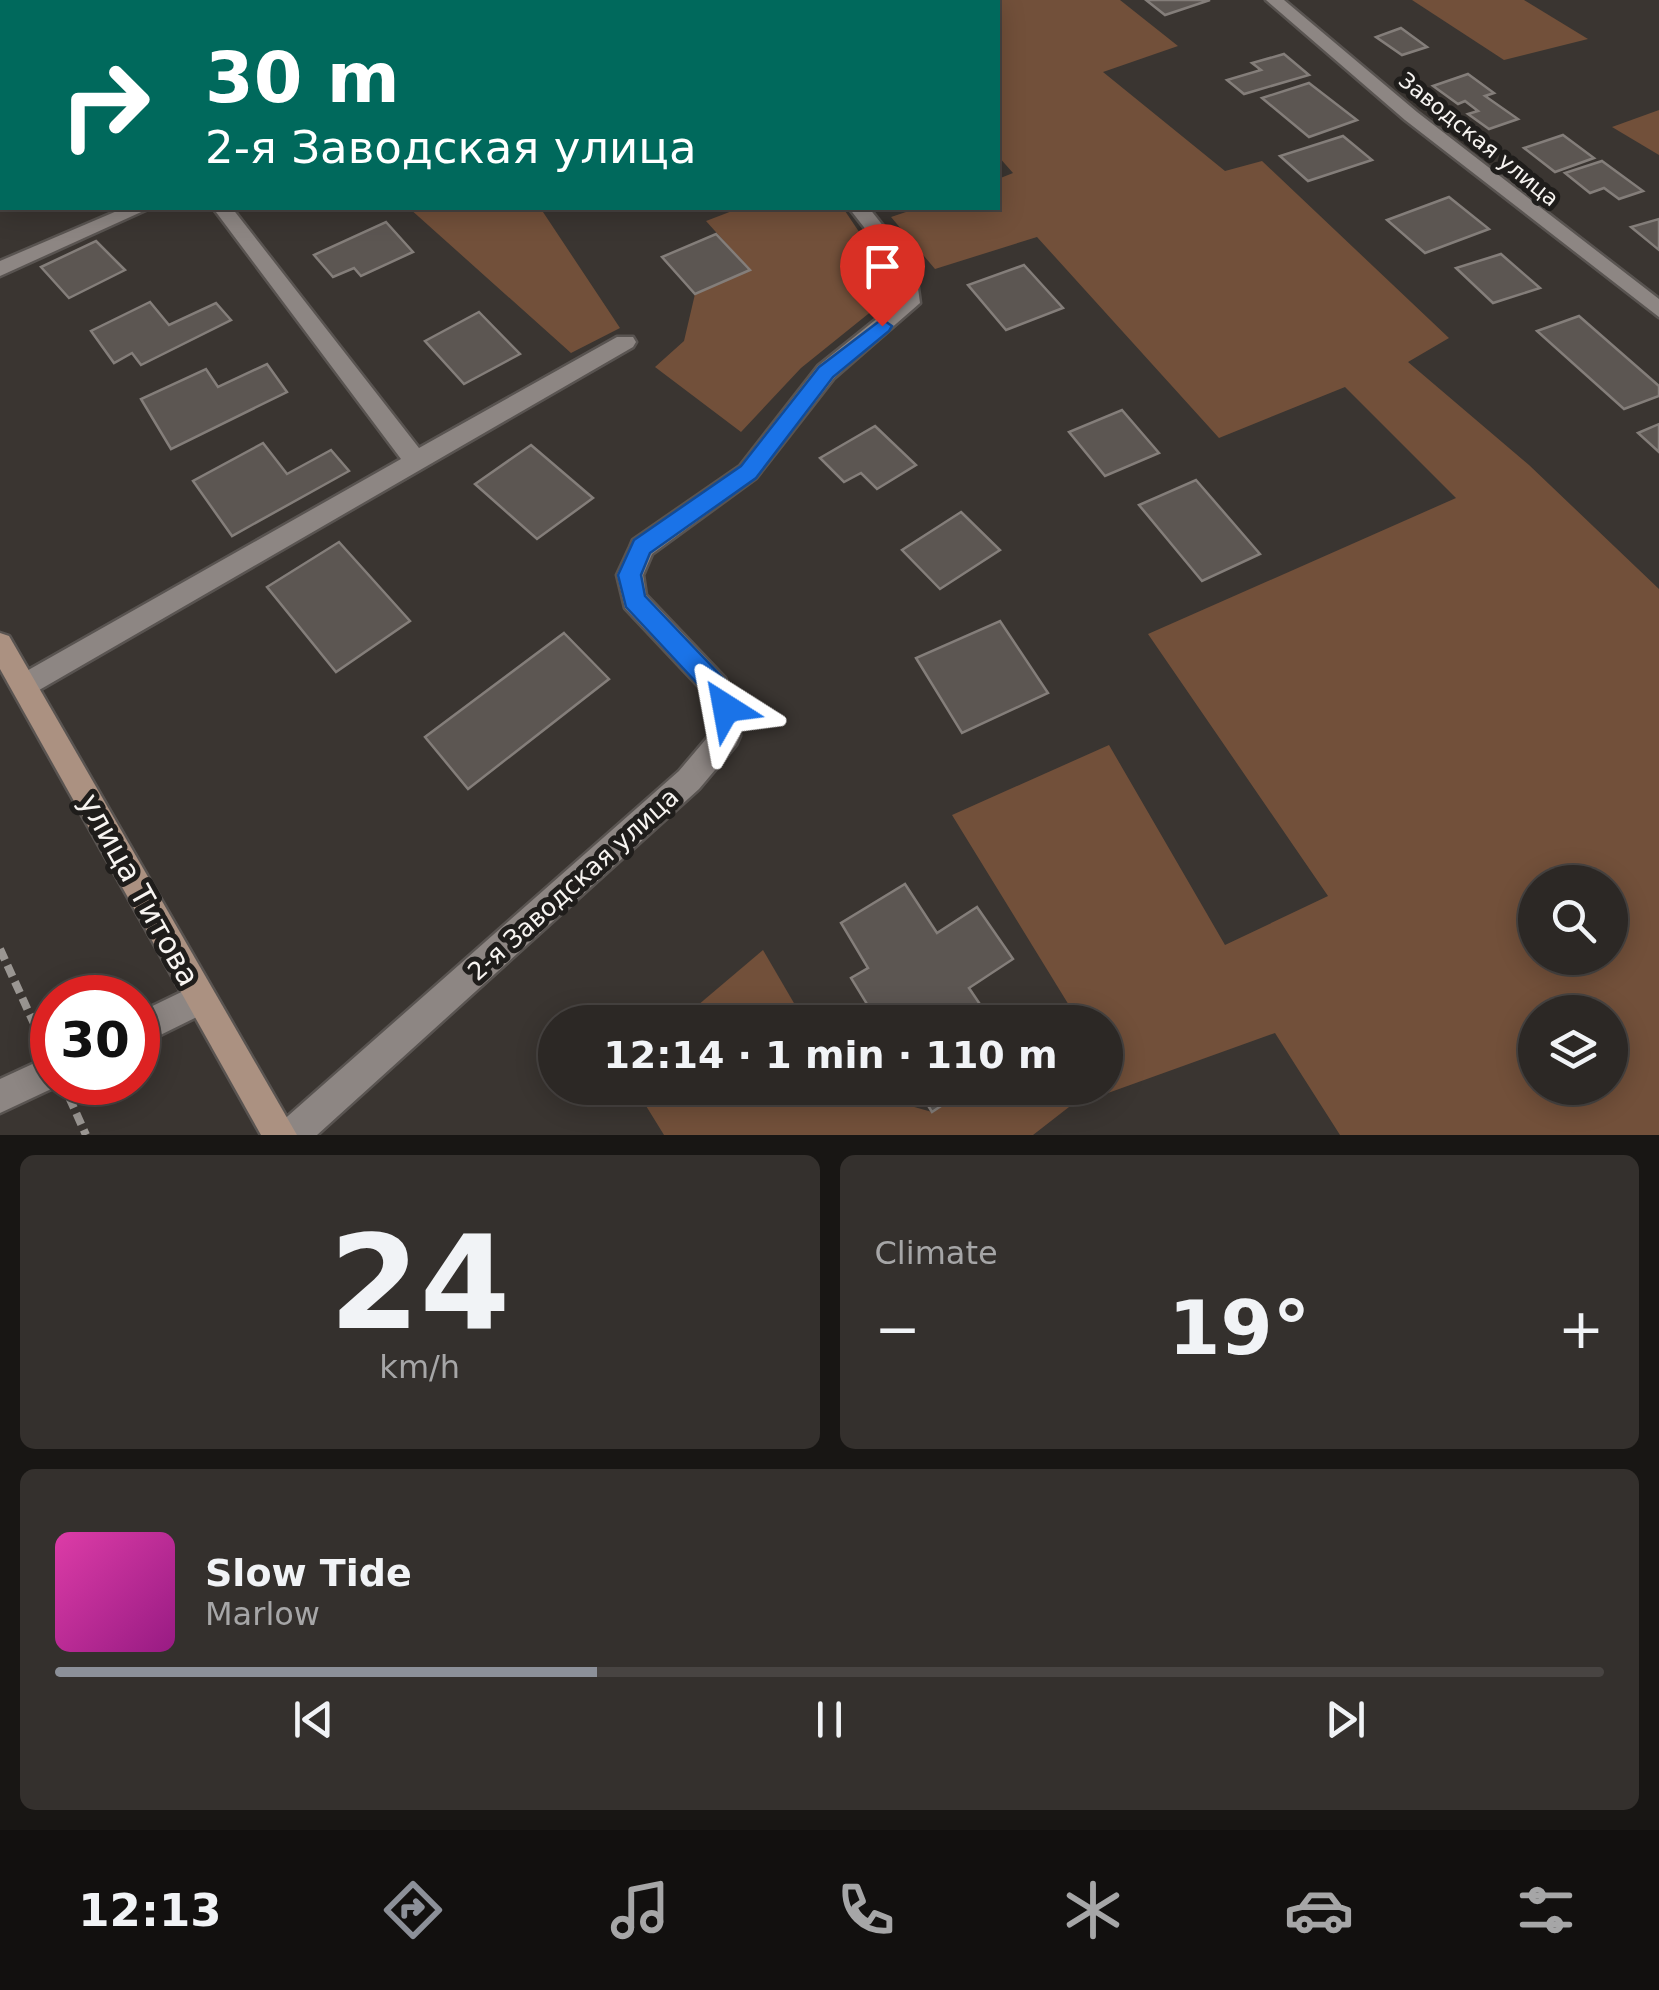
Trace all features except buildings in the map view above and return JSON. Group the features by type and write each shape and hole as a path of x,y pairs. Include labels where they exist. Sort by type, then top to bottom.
{"main road":[{"name":"улица Титова","path":"0,644 280,1135"}],"street":[{"name":"Заводская улица","path":"1274,0 1411,116 1659,310"},
{"path":"0,269 135,210"},
{"path":"224,210 416,461"},
{"name":"2-я Заводская улица","path":"292,1135 689,780 726,736 726,708 716,686 634,600 630,575 642,547 748,472 826,372 910,303 904,266 861,210"},
{"path":"25,685 624,342"},
{"path":"160,1019 200,1000"},
{"path":"0,1096 30,1073"}],"path":[{"path":"0,949 30,1016"},
{"path":"72,1105 86,1135"}],"shaded area":[{"path":"1000,0 1120,0 1178,46 1103,72 1225,171 1262,161 1449,338 1408,362 1529,465 1659,589 1659,1135 1340,1135 1275,1033 1123,1088 1123,1005 1069,1005 952,815 1109,745 1225,945 1328,896 1148,634 1456,498 1345,387 1219,438 1037,237 935,269 891,217 912,210 1000,210 1000,178 1013,173 1000,158"},
{"path":"1412,0 1524,0 1588,39 1504,60"},
{"path":"1659,110 1659,155 1612,127"},
{"path":"411,210 548,210 543,212 620,328 571,353"},
{"path":"735,210 844,210 882,266 888,286 878,306 801,368 741,432 655,367 684,341 695,294 750,270 706,221"},
{"path":"763,950 795,1005 698,1005"},
{"path":"645,1105 907,1105 932,1112 942,1105 1075,1105 1033,1135 664,1135"}],"route":[{"path":"726,708 716,686 634,600 630,575 642,547 748,472 826,372 882,326"}]}
